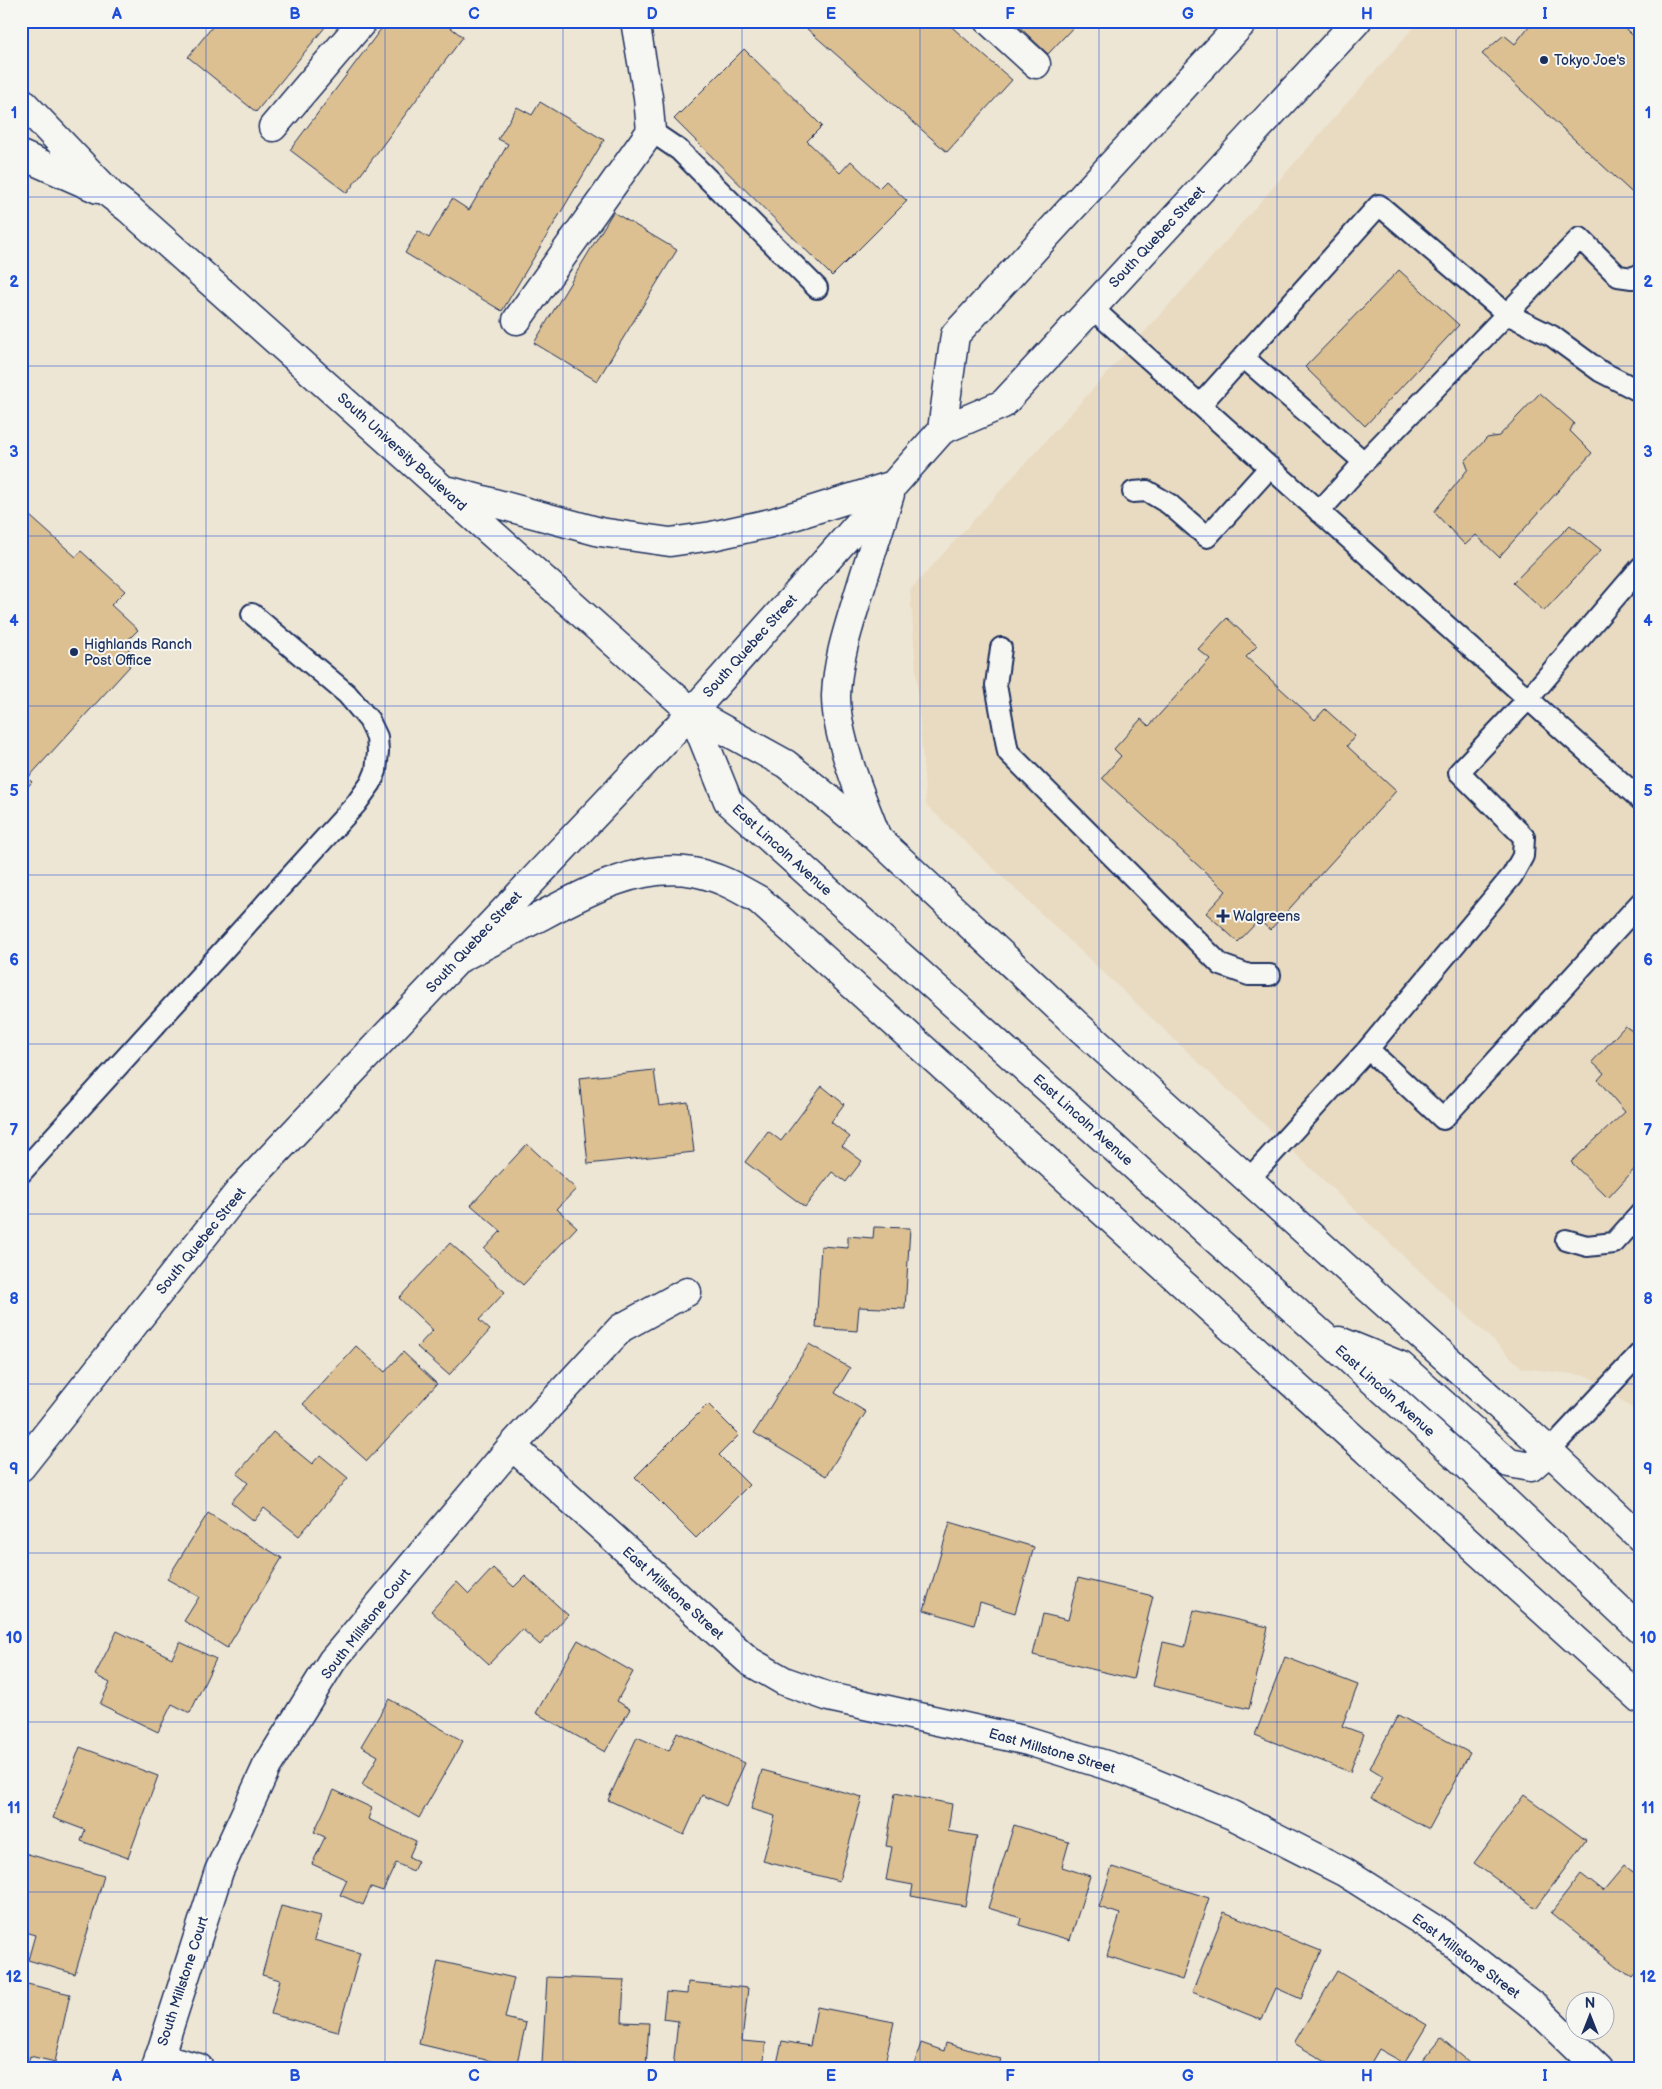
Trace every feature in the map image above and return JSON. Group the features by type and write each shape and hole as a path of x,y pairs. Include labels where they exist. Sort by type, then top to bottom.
{"main road":[{"path":"273,127 363,21"},
{"path":"517,320 651,131 648,96 636,21"},
{"path":"989,21 1036,64"},
{"path":"942,430 955,335 1244,21"},
{"name":"South Quebec Street","path":"22,1464 241,1189 692,712 942,430 1003,404 1357,21"},
{"name":"South University Boulevard","path":"21,101 111,195 129,208 692,712"},
{"name":"South University Boulevard","path":"21,155 111,195"},
{"path":"444,490 600,532 670,542 712,536 771,523 893,485"},
{"path":"876,837 857,786 842,737 836,698 848,628 893,485"},
{"path":"692,712 786,764 876,837 1077,1025 1549,1451 1641,1538"},
{"name":"East Lincoln Avenue","path":"692,712 728,801 1467,1465 1641,1630"},
{"path":"458,959 590,890 631,876 668,871 693,872 722,880 759,900 1641,1699"},
{"name":"South Millstone Court","path":"157,2062 219,1871 268,1766 332,1661 512,1446 621,1328 686,1292"},
{"path":"1321,1334 1401,1366 1509,1463 1531,1467 1549,1451"},
{"name":"East Millstone Street","path":"512,1446 749,1661 784,1681 829,1697 1028,1742 1122,1770 1232,1815 1344,1872 1439,1932 1537,2009 1598,2068"},
{"path":"157,2062 199,2068"}],"lane":[{"path":"651,131 679,150 817,288"},
{"path":"1200,405 1379,206 1508,314 1552,336 1600,371 1641,392"},
{"path":"1319,512 1364,462 1580,238 1618,276 1632,278 1641,274"},
{"path":"1092,308 1641,800"},
{"path":"1243,357 1364,462"},
{"path":"1134,492 1147,491 1168,504 1207,537 1270,468"},
{"path":"1249,1180 1368,1049 1512,876 1523,856 1524,837 1459,772 1528,699 1641,567"},
{"path":"21,1173 25,1171 356,804 371,783 376,770 378,744 369,720 347,694 252,614"},
{"path":"1001,648 996,685 1008,752 1221,965 1249,975 1270,975"},
{"path":"1368,1049 1442,1119 1641,902"},
{"path":"1566,1240 1587,1246 1614,1243 1641,1212"},
{"path":"1549,1451 1641,1352"}],"shaded area":[{"path":"1419,21 1641,21 1641,1415 1588,1376 1522,1368 926,805 910,590 1188,284"}],"building":[{"path":"217,21 330,21 256,112 188,57"},
{"path":"387,21 442,21 463,37 347,193 290,150"},
{"path":"812,21 945,21 1012,80 947,152 806,28"},
{"path":"1013,21 1079,21 1048,54"},
{"path":"1533,21 1617,21 1641,43 1641,201 1482,54 1504,35 1515,44"},
{"path":"744,49 822,126 807,141 840,173 851,161 879,188 886,181 907,201 832,276 674,119"},
{"path":"540,102 604,140 502,311 405,253 418,231 429,238 452,199 469,210 508,144 498,139 517,107 532,115"},
{"path":"613,212 677,250 597,381 534,343"},
{"path":"1399,270 1459,325 1365,426 1305,367"},
{"path":"1540,393 1574,423 1570,431 1592,453 1499,557 1476,535 1465,545 1434,512 1468,469 1465,461 1487,438 1499,436"},
{"name":"Highlands Ranch Post Office","path":"21,508 76,557 81,551 125,591 111,605 138,630 127,641 132,646 121,658 130,666 28,778 32,782 21,794"},
{"path":"1570,525 1601,550 1544,611 1513,583"},
{"name":"Walgreens","path":"1227,618 1257,646 1246,657 1315,720 1325,709 1355,736 1347,746 1396,791 1270,930 1259,920 1238,942 1206,913 1226,891 1102,778 1121,756 1114,749 1141,719 1149,726 1210,659 1198,649"},
{"path":"1625,1026 1635,1033 1641,1026 1641,1162 1608,1198 1571,1162 1625,1112 1598,1080 1604,1073 1592,1062"},
{"path":"654,1070 659,1106 688,1102 694,1152 588,1164 579,1078"},
{"path":"822,1086 844,1104 831,1122 850,1137 842,1146 862,1161 846,1182 832,1172 805,1207 745,1162 768,1131 781,1141"},
{"path":"527,1144 576,1189 557,1209 577,1227 523,1285 484,1249 501,1231 471,1205"},
{"path":"874,1227 910,1228 905,1309 859,1307 857,1331 816,1328 821,1246 848,1248 848,1236 873,1238"},
{"path":"450,1243 505,1292 479,1320 490,1330 449,1375 417,1347 433,1330 399,1298"},
{"path":"809,1344 850,1368 835,1393 866,1412 826,1476 754,1433"},
{"path":"356,1346 385,1372 403,1352 437,1384 367,1461 303,1404"},
{"path":"708,1404 739,1435 719,1455 749,1485 696,1538 635,1477"},
{"path":"273,1432 312,1464 320,1455 348,1478 299,1536 264,1508 254,1521 231,1502 248,1483 237,1474"},
{"path":"208,1513 282,1558 227,1648 184,1621 199,1597 167,1579"},
{"path":"950,1522 1034,1547 1015,1613 980,1602 974,1625 924,1610"},
{"path":"493,1568 514,1587 525,1576 568,1615 540,1645 522,1629 489,1664 431,1611 457,1582 469,1594"},
{"path":"1078,1578 1153,1596 1133,1679 1033,1655 1043,1614 1068,1620"},
{"path":"1194,1610 1268,1627 1249,1709 1153,1686 1163,1642 1185,1647"},
{"path":"117,1631 172,1658 180,1642 216,1659 190,1713 172,1704 158,1732 100,1704 110,1683 95,1675"},
{"path":"578,1640 633,1672 617,1701 630,1709 605,1752 536,1713"},
{"path":"1285,1657 1358,1685 1342,1726 1364,1734 1350,1772 1255,1735"},
{"path":"389,1699 463,1741 419,1818 362,1785 378,1756 361,1746"},
{"path":"1398,1715 1470,1753 1429,1829 1371,1798 1383,1776 1370,1768"},
{"path":"677,1732 745,1763 726,1806 702,1795 684,1835 608,1800 637,1737 669,1751"},
{"path":"80,1747 158,1776 128,1858 81,1841 85,1830 53,1818"},
{"path":"762,1770 862,1797 839,1881 763,1861 775,1816 751,1809"},
{"path":"334,1790 372,1808 368,1819 416,1841 409,1857 418,1861 413,1871 396,1863 383,1891 371,1887 363,1905 340,1895 347,1880 312,1864 325,1837 314,1832"},
{"path":"895,1793 952,1804 948,1831 977,1836 965,1906 911,1896 913,1885 886,1880 892,1847 886,1846"},
{"path":"1524,1795 1586,1840 1536,1908 1474,1863"},
{"path":"1014,1825 1069,1842 1062,1867 1090,1876 1070,1940 1019,1925 1021,1918 988,1908"},
{"path":"21,1852 104,1876 75,1974 28,1960 35,1935 21,1931"},
{"path":"1624,1866 1641,1879 1641,1967 1632,1978 1551,1913 1581,1874 1603,1891"},
{"path":"1112,1867 1209,1898 1182,1980 1107,1956 1120,1914 1099,1907"},
{"path":"281,1906 321,1916 314,1940 360,1953 338,2032 271,2014 280,1980 262,1975"},
{"path":"1224,1912 1321,1951 1301,1999 1276,1988 1262,2020 1192,1992"},
{"path":"438,1961 514,1978 505,2018 526,2023 516,2067 419,2044"},
{"path":"1337,1971 1427,2025 1404,2063 1379,2049 1368,2068 1336,2068 1294,2043"},
{"path":"547,1977 624,1980 622,2022 649,2023 646,2068 542,2064"},
{"path":"688,1982 748,1988 742,2041 766,2043 763,2068 673,2068 678,2021 663,2019 666,1992 687,1994"},
{"path":"23,1983 70,1994 55,2062 30,2056 27,2068 21,2068 21,1993"},
{"path":"817,2007 894,2022 884,2068 776,2068 782,2041 810,2046"},
{"path":"1441,2038 1476,2068 1416,2068"},
{"path":"921,2043 944,2051 946,2043 1001,2059 998,2068 913,2068"}],"place":[{"name":"Tokyo Joe's","path":"1544,60"},
{"name":"Highlands Ranch Post Office","path":"74,652"},
{"name":"Walgreens","path":"1223,916"}]}
